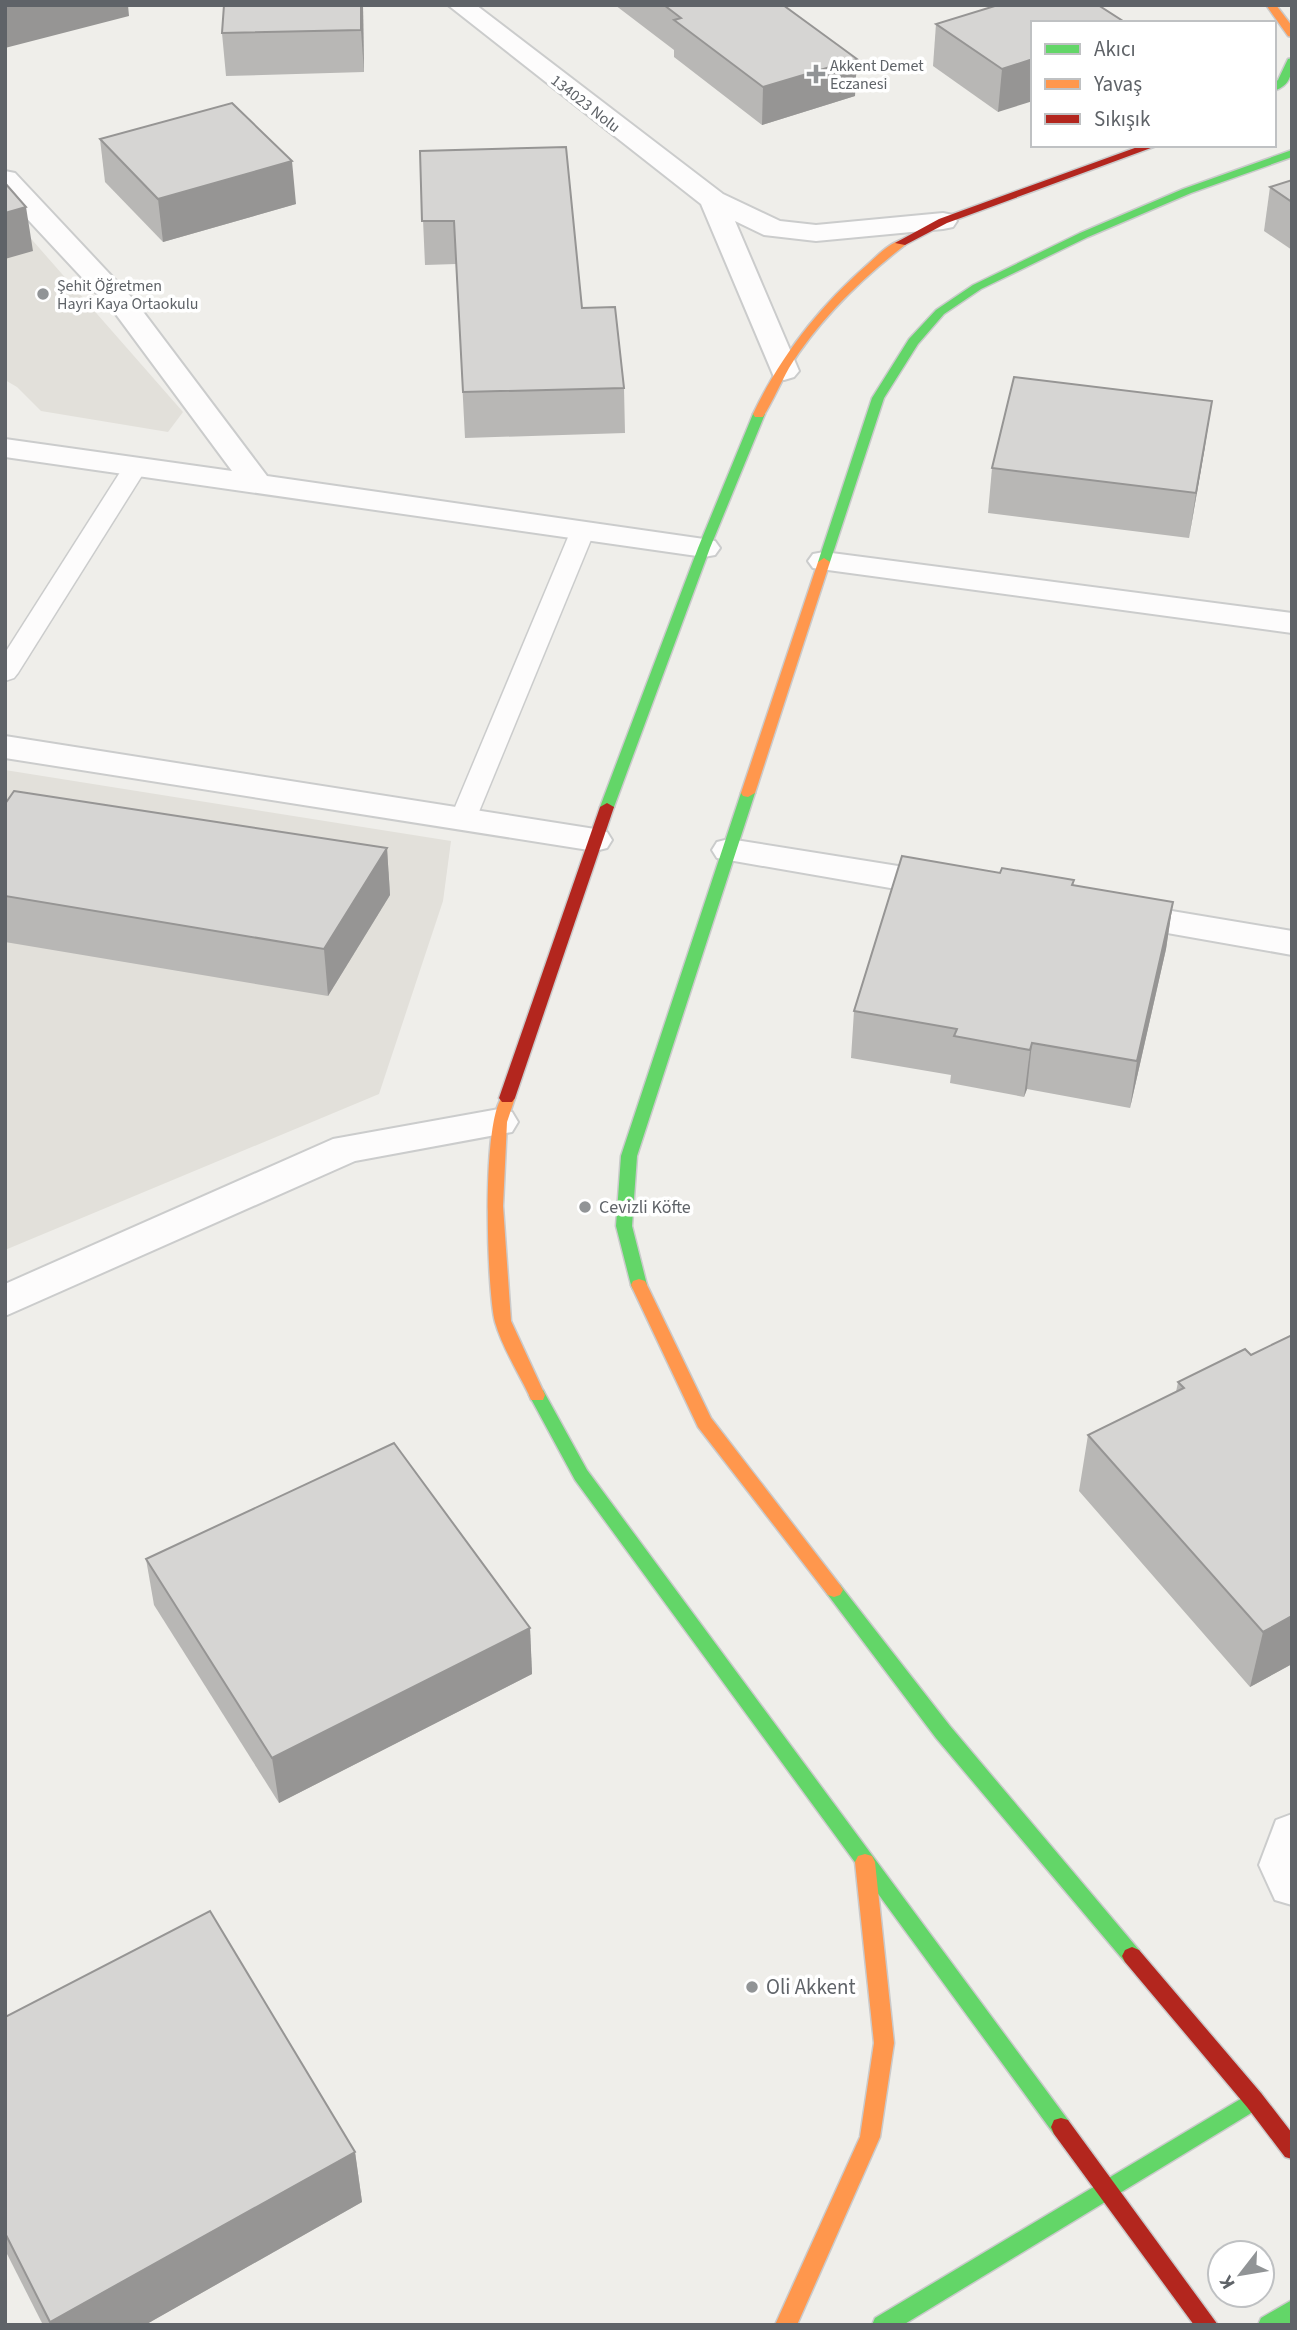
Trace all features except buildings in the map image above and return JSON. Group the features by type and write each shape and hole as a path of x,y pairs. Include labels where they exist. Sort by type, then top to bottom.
{"main road":[{"path":"1271,5 1292,34"},
{"path":"1285,5 1292,9"},
{"path":"1277,98 1292,61"},
{"path":"1148,147 943,221 906,240 873,263 813,327 766,398 704,548 595,840 499,1122 495,1206 503,1321 537,1396 581,1475 1207,2325"},
{"path":"1292,153 1234,172 1046,252 978,287 942,310 914,339 878,398 729,850 629,1156 624,1226 640,1287 704,1422 943,1732 1254,2100 1292,2150"},
{"path":"786,2325 870,2137 884,2043 865,1860"},
{"path":"883,2325 1254,2100"},
{"path":"1269,2325 1292,2310"}],"street":[{"name":"134023 Nolu","path":"460,5 713,200 774,229 816,233 943,221"},
{"path":"5,179 125,307 257,484"},
{"path":"713,200 785,370"},
{"path":"5,448 704,548"},
{"path":"824,561 1292,623"},
{"path":"5,747 595,840"},
{"path":"729,850 976,891"},
{"path":"1086,909 1292,943"},
{"path":"5,1301 347,1149 499,1122"},
{"path":"1292,1833 1282,1865 1292,1885"}],"lane":[{"path":"5,673 136,467"},
{"path":"463,819 583,530"}],"shaded area":[{"name":"Şehit Öğretmen Hayri Kaya Ortaokulu","path":"5,209 183,412 168,432 41,411 17,387 5,380"},
{"path":"5,770 451,841 443,901 379,1094 5,1250"}],"traffic: fast":[{"path":"1276,87 1283,82 1292,61"},
{"path":"824,562 878,398 913,342 940,312 977,287 1084,235 1187,191 1292,153"},
{"path":"607,807 704,548 759,414"},
{"path":"639,1285 624,1226 629,1156 748,793"},
{"path":"537,1395 581,1475 1061,2127"},
{"path":"834,1590 943,1732 1132,1956"},
{"path":"883,2325 1254,2100"},
{"path":"1269,2325 1292,2310"}],"traffic: slow":[{"path":"1271,5 1292,34"},
{"path":"759,414 785,366 839,297 901,243"},
{"path":"748,793 824,562"},
{"path":"507,1098 499,1122 495,1206 503,1321 537,1395"},
{"path":"639,1285 704,1422 834,1590"},
{"path":"786,2325 870,2137 884,2043 865,1862"}],"traffic: jam":[{"path":"901,243 943,221 1148,147"},
{"path":"507,1098 607,807"},
{"path":"1132,1956 1254,2100 1292,2150"},
{"path":"1061,2127 1207,2325"}],"place":[{"name":"Akkent Demet Eczanesi","path":"816,74"},
{"name":"Şehit Öğretmen Hayri Kaya Ortaokulu","path":"43,294"},
{"name":"Cevizli Köfte","path":"585,1207"},
{"name":"Oli Akkent","path":"752,1987"}]}
